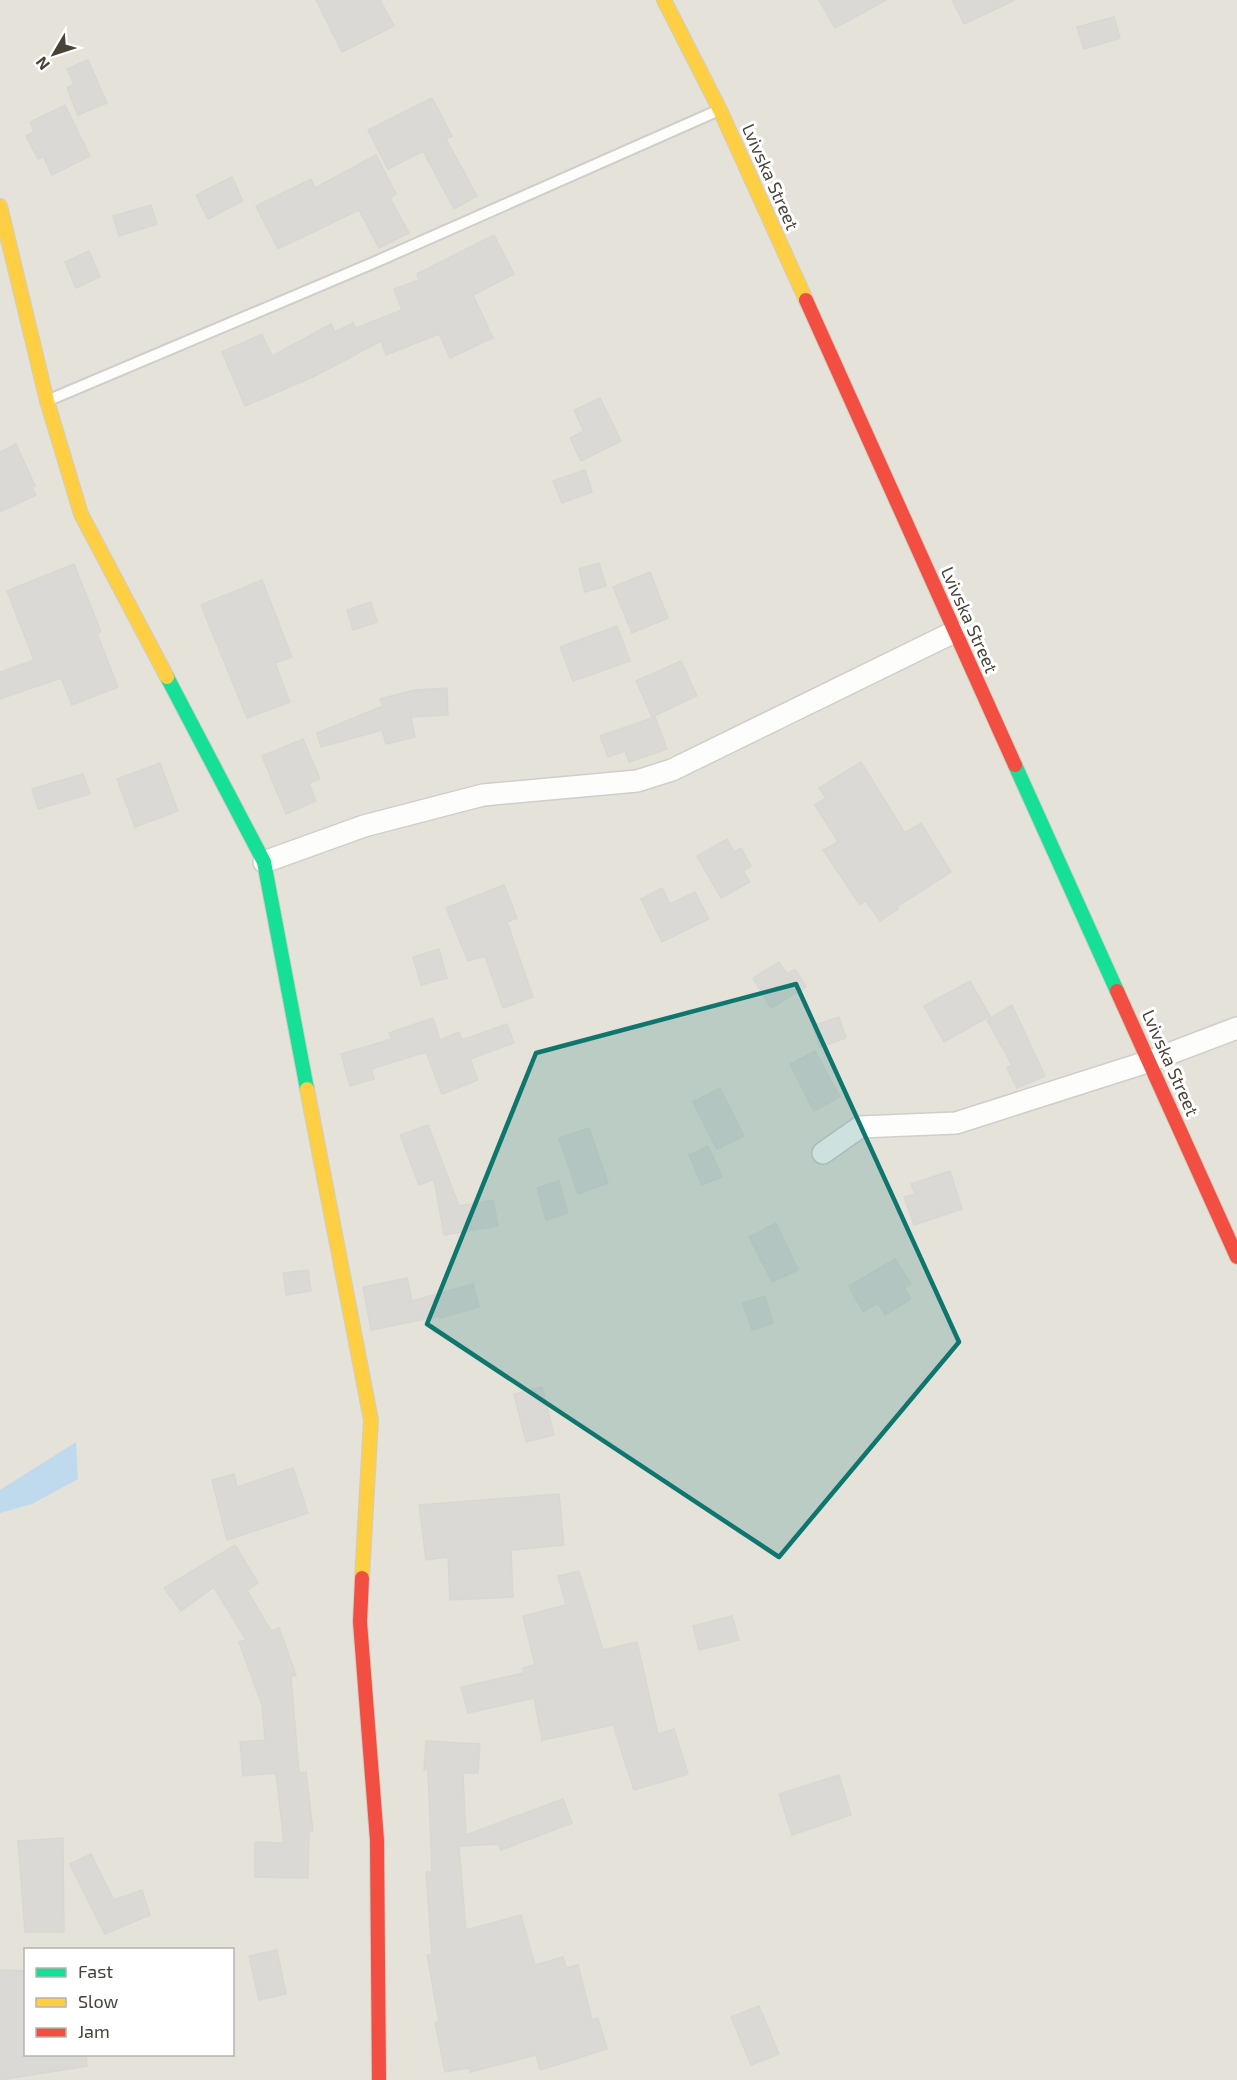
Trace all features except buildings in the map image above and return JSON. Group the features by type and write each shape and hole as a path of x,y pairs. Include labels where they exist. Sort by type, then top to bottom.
{"street":[{"name":"Lvivska Street","path":"664,0 720,110 1237,1257"},
{"path":"0,206 47,401 81,514 264,862 371,1420 360,1622 377,1839 379,2080"},
{"path":"264,862 364,826 483,795 637,781 672,770 954,632"},
{"path":"824,1153 860,1127 956,1123 1150,1061 1237,1028"}],"lane":[{"path":"47,401 373,263 720,110"}],"highlighted area":[{"path":"796,984 959,1342 779,1557 427,1324 536,1053"}],"shaded area":[{"path":"0,0 1237,0 1237,2080 0,2080"}],"water":[{"path":"76,1442 78,1479 32,1504 0,1513 0,1490"}],"traffic: fast":[{"path":"167,677 264,862 307,1089"},
{"path":"1015,765 1117,991"}],"traffic: slow":[{"path":"664,0 720,110 806,300"},
{"path":"0,206 47,401 81,514 167,677"},
{"path":"307,1089 371,1420 362,1578"}],"traffic: jam":[{"path":"806,300 1015,765"},
{"path":"1117,991 1237,1257"},
{"path":"362,1578 360,1622 377,1840 379,2080"}]}
